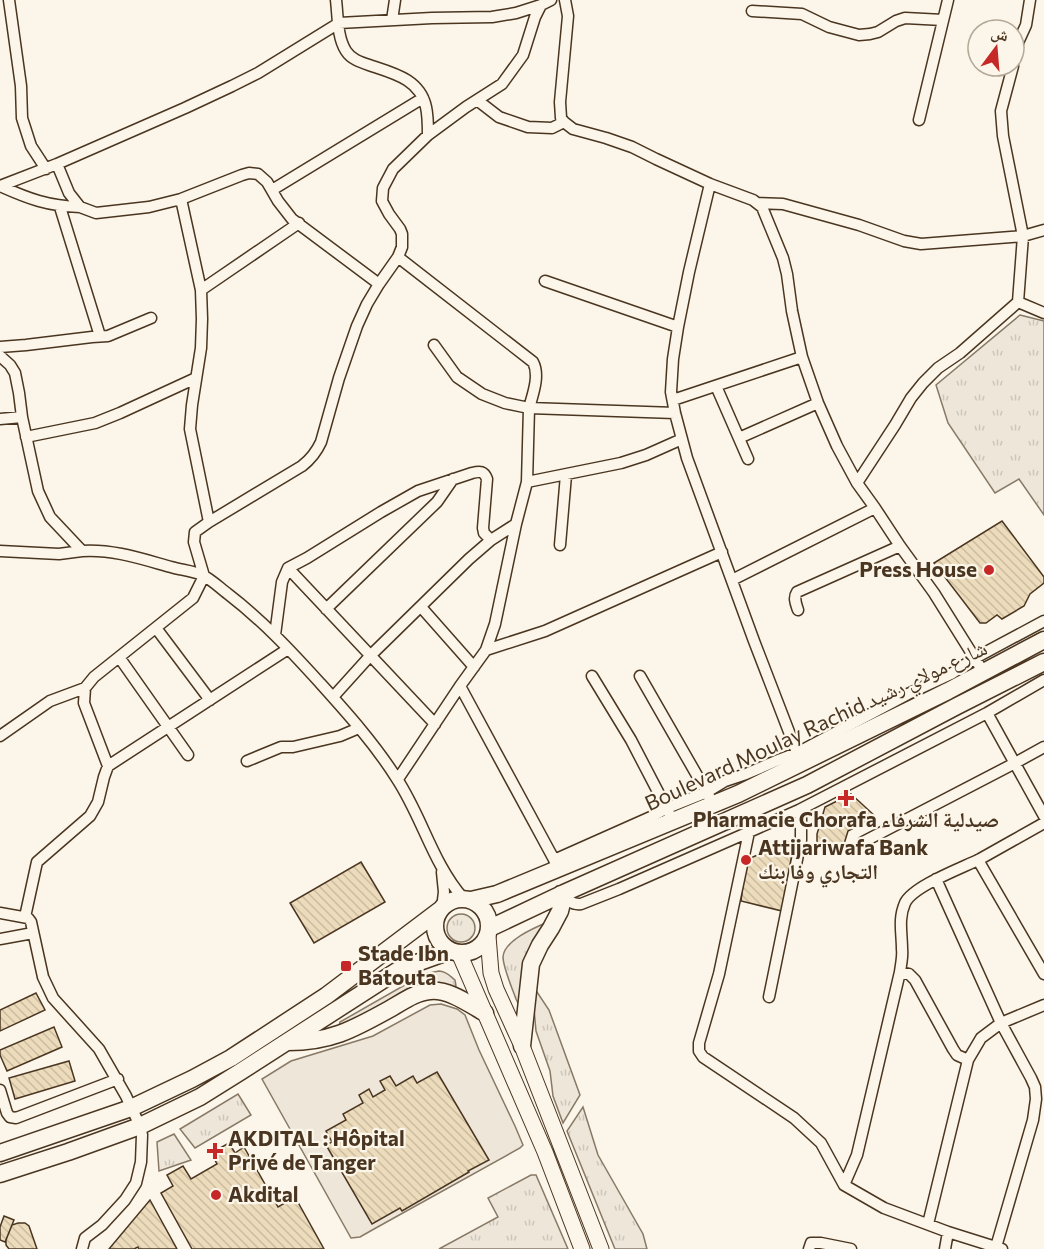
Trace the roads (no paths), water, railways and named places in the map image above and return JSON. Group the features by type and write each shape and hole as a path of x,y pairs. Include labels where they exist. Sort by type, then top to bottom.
{"main road":[{"name":"Boulevard Moulay Rachid شارع مولاي رشيد","path":"467,899 497,894 556,864 710,798 984,673 1044,640"},
{"name":"Boulevard Moulay Rachid شارع مولاي رشيد","path":"489,932 562,893 807,785 1044,662"},
{"path":"522,1046 531,964 557,916 562,903 562,893"},
{"path":"0,1153 131,1108 192,1079 240,1052 326,996 455,899 467,899 479,904 489,918 489,932 477,950 468,953 455,952 400,969 200,1097 140,1126 0,1174"},
{"path":"441,909 436,918 437,937 442,945 455,952"},
{"path":"287,1042 317,1040 341,1034 355,1029 418,994 430,991 452,996 485,1013"}],"street":[{"path":"9,0 21,86 22,118 31,146 46,169"},
{"path":"336,0 341,39 347,53 363,63 402,76 420,91 426,106 428,135"},
{"path":"392,20 395,0"},
{"path":"565,0 567,16 560,102 561,118 573,129 632,147 710,184 753,200 762,207 783,258 802,357 818,403 857,483 934,593 984,673"},
{"path":"920,120 948,0"},
{"path":"1026,25 1030,0"},
{"path":"0,186 46,169 258,73 339,23 492,17 516,13 546,2"},
{"path":"0,736 50,701 85,688 94,676 193,598 204,576 194,542 195,532 302,466 317,452 357,326 367,304 398,257 402,247 400,229 382,201 383,188 393,169 428,135 502,84 523,55 535,16 546,2"},
{"path":"752,11 802,14 829,27 864,35 878,32 899,19 909,17 943,20"},
{"path":"857,483 923,383 1018,302 1023,236 1001,120 1009,78"},
{"path":"272,190 423,98"},
{"path":"477,100 499,117 528,127 552,128 564,122"},
{"path":"57,164 69,193 80,207"},
{"path":"0,186 60,207 80,207 96,213 149,207 181,199 249,173 258,174 267,182 292,219 379,284"},
{"path":"710,184 688,272 673,359 671,392 687,458 799,758 908,694 951,674 975,658 1044,621"},
{"path":"181,199 201,290 201,348 190,429 209,522"},
{"path":"758,203 783,204 859,225 904,241 921,244 1023,236 1044,231"},
{"path":"60,207 100,336"},
{"path":"201,290 299,224"},
{"path":"398,257 533,362 536,370 529,408 527,482 495,624 486,650 398,779"},
{"path":"545,281 678,327"},
{"path":"1018,302 1044,313"},
{"path":"0,347 108,336 151,318"},
{"path":"434,345 457,377 482,394 505,403 529,408 675,413"},
{"path":"0,356 15,373 38,491 50,517 82,551"},
{"path":"673,400 802,357"},
{"path":"26,437 95,423 196,378"},
{"path":"716,386 748,459"},
{"path":"739,438 818,403"},
{"path":"0,419 22,417"},
{"path":"527,482 621,463 682,439"},
{"path":"275,635 282,582 288,568 418,491 480,471 484,473 487,479 483,528 484,533 491,540"},
{"path":"560,545 566,474"},
{"path":"326,609 437,502 454,479"},
{"path":"732,579 875,508"},
{"path":"333,698 370,656 469,559 491,540 516,524"},
{"path":"798,610 794,596 797,592 900,546"},
{"path":"0,551 59,554 82,551 110,552 204,576 253,614 275,635 359,728 398,779 442,868 453,887 467,899"},
{"path":"486,650 545,631 722,552"},
{"path":"288,568 435,723"},
{"path":"421,608 474,667"},
{"path":"156,628 210,700"},
{"path":"25,917 37,862 90,816 98,802 108,766 288,649"},
{"path":"119,657 188,755"},
{"path":"592,676 631,740 670,815"},
{"path":"640,676 710,798"},
{"path":"557,916 799,810 1044,680"},
{"path":"460,686 556,864"},
{"path":"85,688 84,703 108,766"},
{"path":"987,712 1044,816"},
{"path":"247,761 281,747 292,747 340,736 359,728"},
{"path":"863,842 1044,747"},
{"path":"769,997 801,840 799,810"},
{"path":"844,1185 857,1155 900,972 902,949 900,926 906,900 936,879 978,860 1044,822"},
{"path":"749,832 719,974 699,1043 699,1051 703,1057 801,1124 821,1143 844,1185 884,1208 999,1248 1040,1113 1035,1087 1001,1023 936,879"},
{"path":"978,860 1044,974"},
{"path":"441,909 444,892 442,868"},
{"path":"562,893 569,901 580,904"},
{"path":"0,913 25,917 31,922 43,977 53,998 99,1049 118,1079 140,1126 141,1162 136,1183 125,1200 102,1225 86,1238 82,1249"},
{"path":"489,932 491,972 496,989 522,1046 601,1249"},
{"path":"0,939 33,933"},
{"path":"455,952 485,1013 545,1152 582,1249"},
{"path":"900,972 909,974 915,980 953,1049 957,1055 968,1060"},
{"path":"928,1224 968,1060 981,1038 1001,1023 1044,1005"},
{"path":"0,1090 7,1113 10,1117 16,1118 118,1079"},
{"path":"945,1249 948,1232"},
{"path":"809,1249 811,1243 817,1242 851,1249"}],"place":[{"name":"Press House","path":"989,570"},
{"name":"Pharmacie Chorafa صيدلية الشرفاء","path":"846,798"},
{"name":"Attijariwafa Bank التجاري وفا بنك","path":"746,860"},
{"name":"Stade Ibn Batouta","path":"346,966"},
{"name":"AKDITAL : Hôpital Privé de Tanger","path":"215,1151"},
{"name":"Akdital","path":"216,1195"}]}
